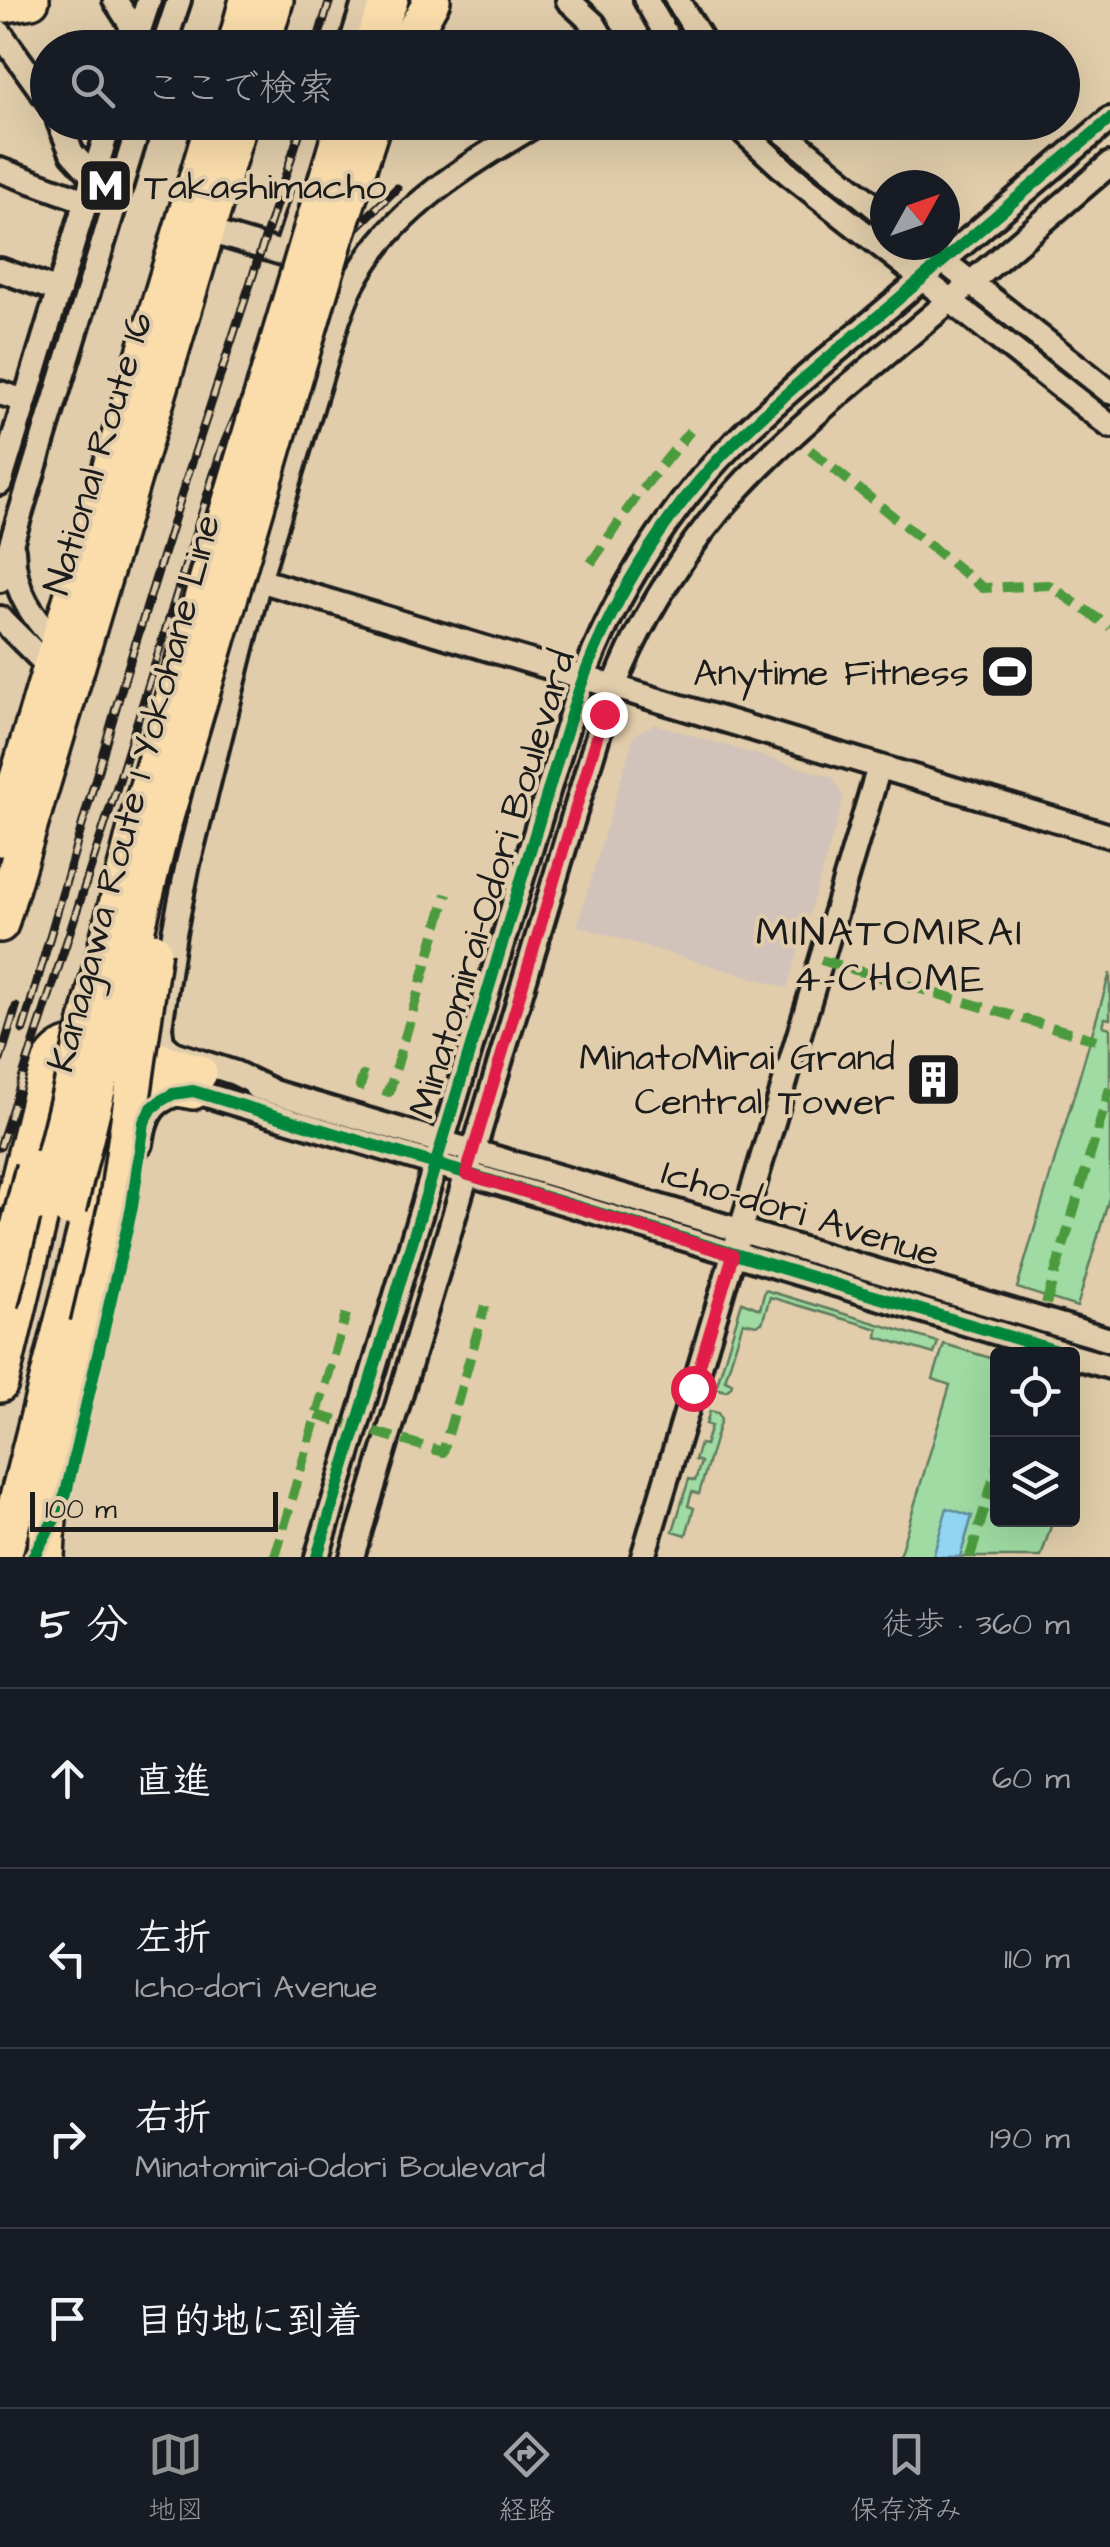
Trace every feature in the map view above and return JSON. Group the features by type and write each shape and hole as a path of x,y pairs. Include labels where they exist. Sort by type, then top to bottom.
{"highway":[{"path":"0,6 32,0"},
{"path":"240,30 248,0"},
{"path":"266,30 275,0"},
{"path":"378,30 390,0"},
{"path":"410,30 422,0"},
{"path":"413,30 432,0"},
{"name":"National Route 16","path":"0,838 209,140"},
{"name":"National Route 16","path":"0,924 56,658 208,231 234,140"},
{"name":"Kanagawa Route 1 Yokohane Line","path":"0,1492 136,828 339,140"},
{"name":"Kanagawa Route 1 Yokohane Line","path":"0,1384 56,1206 160,834 367,140"},
{"path":"29,1556 48,1518 88,1325 118,1205 148,976 201,694"},
{"path":"0,1303 65,1046 136,828"},
{"path":"0,1256 46,1072 56,1053 68,1047 94,1046 131,1053 196,1082"},
{"path":"29,1556 115,1116 124,1103 143,1089 196,1082"}],"street":[{"path":"116,0 131,30"},
{"path":"139,30 149,0"},
{"path":"170,30 179,0"},
{"path":"356,30 366,0"},
{"path":"425,30 442,0"},
{"path":"568,0 598,30"},
{"path":"646,0 664,30"},
{"path":"677,0 696,30"},
{"path":"2,47 30,79"},
{"path":"960,245 1110,119"},
{"path":"67,140 72,153 94,177"},
{"path":"0,483 105,140"},
{"path":"0,580 134,140"},
{"path":"208,231 285,254 322,140"},
{"path":"307,188 352,203 375,140"},
{"path":"438,1153 235,1073 173,1054 162,1043 160,1027 188,864 259,580 338,318 352,284 379,244 415,208 511,140"},
{"path":"752,140 788,173 1110,426"},
{"path":"792,140 870,204"},
{"name":"Minatomirai-Odori Boulevard","path":"352,1557 613,687 639,629 711,522 758,468 820,410 1110,164"},
{"path":"0,170 86,200"},
{"path":"942,260 1110,392"},
{"name":"Minatomirai-Odori Boulevard","path":"317,1557 583,678 610,617 640,563 683,502 746,431 942,260"},
{"path":"0,270 59,290"},
{"path":"0,393 25,402"},
{"path":"13,537 15,579 21,596 56,658"},
{"path":"259,580 1110,836"},
{"path":"0,618 56,658"},
{"path":"0,638 56,658"},
{"path":"642,1557 879,767"},
{"path":"60,1509 132,1207 144,1122 162,1100 196,1082 268,1088"},
{"path":"196,1082 469,1162"},
{"name":"Icho-dori Avenue","path":"469,1162 741,1230 1110,1340"},
{"name":"Icho-dori Avenue","path":"469,1162 733,1255 1043,1347"},
{"name":"Icho-dori Avenue","path":"1080,1358 1110,1367"}],"shaded area":[{"path":"655,724 832,777 844,798 787,988 577,926 634,735"}],"green space":[{"path":"1110,973 1110,1019 1105,1018 1103,1026 1110,1028 1110,1195 1077,1307 1017,1288"},
{"path":"765,1290 938,1342 934,1354 877,1337 878,1329 770,1297 762,1323 743,1322 725,1380 732,1383 731,1387 726,1391 716,1388 742,1302 760,1309"},
{"path":"944,1344 990,1358 990,1527 1051,1527 1041,1557 960,1557 972,1516 947,1509 933,1557 899,1557 950,1385 933,1379"},
{"path":"710,1411 718,1413 721,1419 699,1494 692,1492 688,1506 694,1508 686,1535 673,1531 689,1479 695,1481 701,1462 695,1460 711,1426 706,1424"}],"water":[{"path":"947,1508 972,1516 960,1557 933,1557"}],"railway":[{"path":"321,30 330,0"},
{"path":"23,1030 122,687 297,140"},
{"path":"0,1147 222,448 258,367 302,294 346,238 397,188"},
{"path":"0,1060 16,1007"}],"marked path":[{"path":"591,563 639,493 690,431"},
{"path":"810,450 983,588 1049,585 1110,627"},
{"path":"383,1090 389,1092 447,894"},
{"path":"821,960 1096,1040"},
{"path":"364,1087 360,1086 363,1076 366,1077"},
{"path":"1046,1304 1110,1088"},
{"path":"317,1415 443,1452 485,1306"},
{"path":"275,1557 346,1314"},
{"path":"970,1557 990,1491"}],"cycle path":[{"path":"317,1557 574,705 620,598 661,531 735,442 1110,119"},
{"path":"33,1557 66,1493 132,1207 144,1122 152,1108 173,1094 193,1091 1044,1347"}],"place":[{"name":"Takashimacho","path":"105,186"},
{"name":"Anytime Fitness","path":"1008,672"},
{"name":"MinatoMirai Grand Central Tower","path":"934,1079"}],"district":[{"name":"MINATOMIRAI 4-CHOME","path":"890,954"}],"route":[{"path":"604,714 466,1174 733,1255 693,1388"}]}
